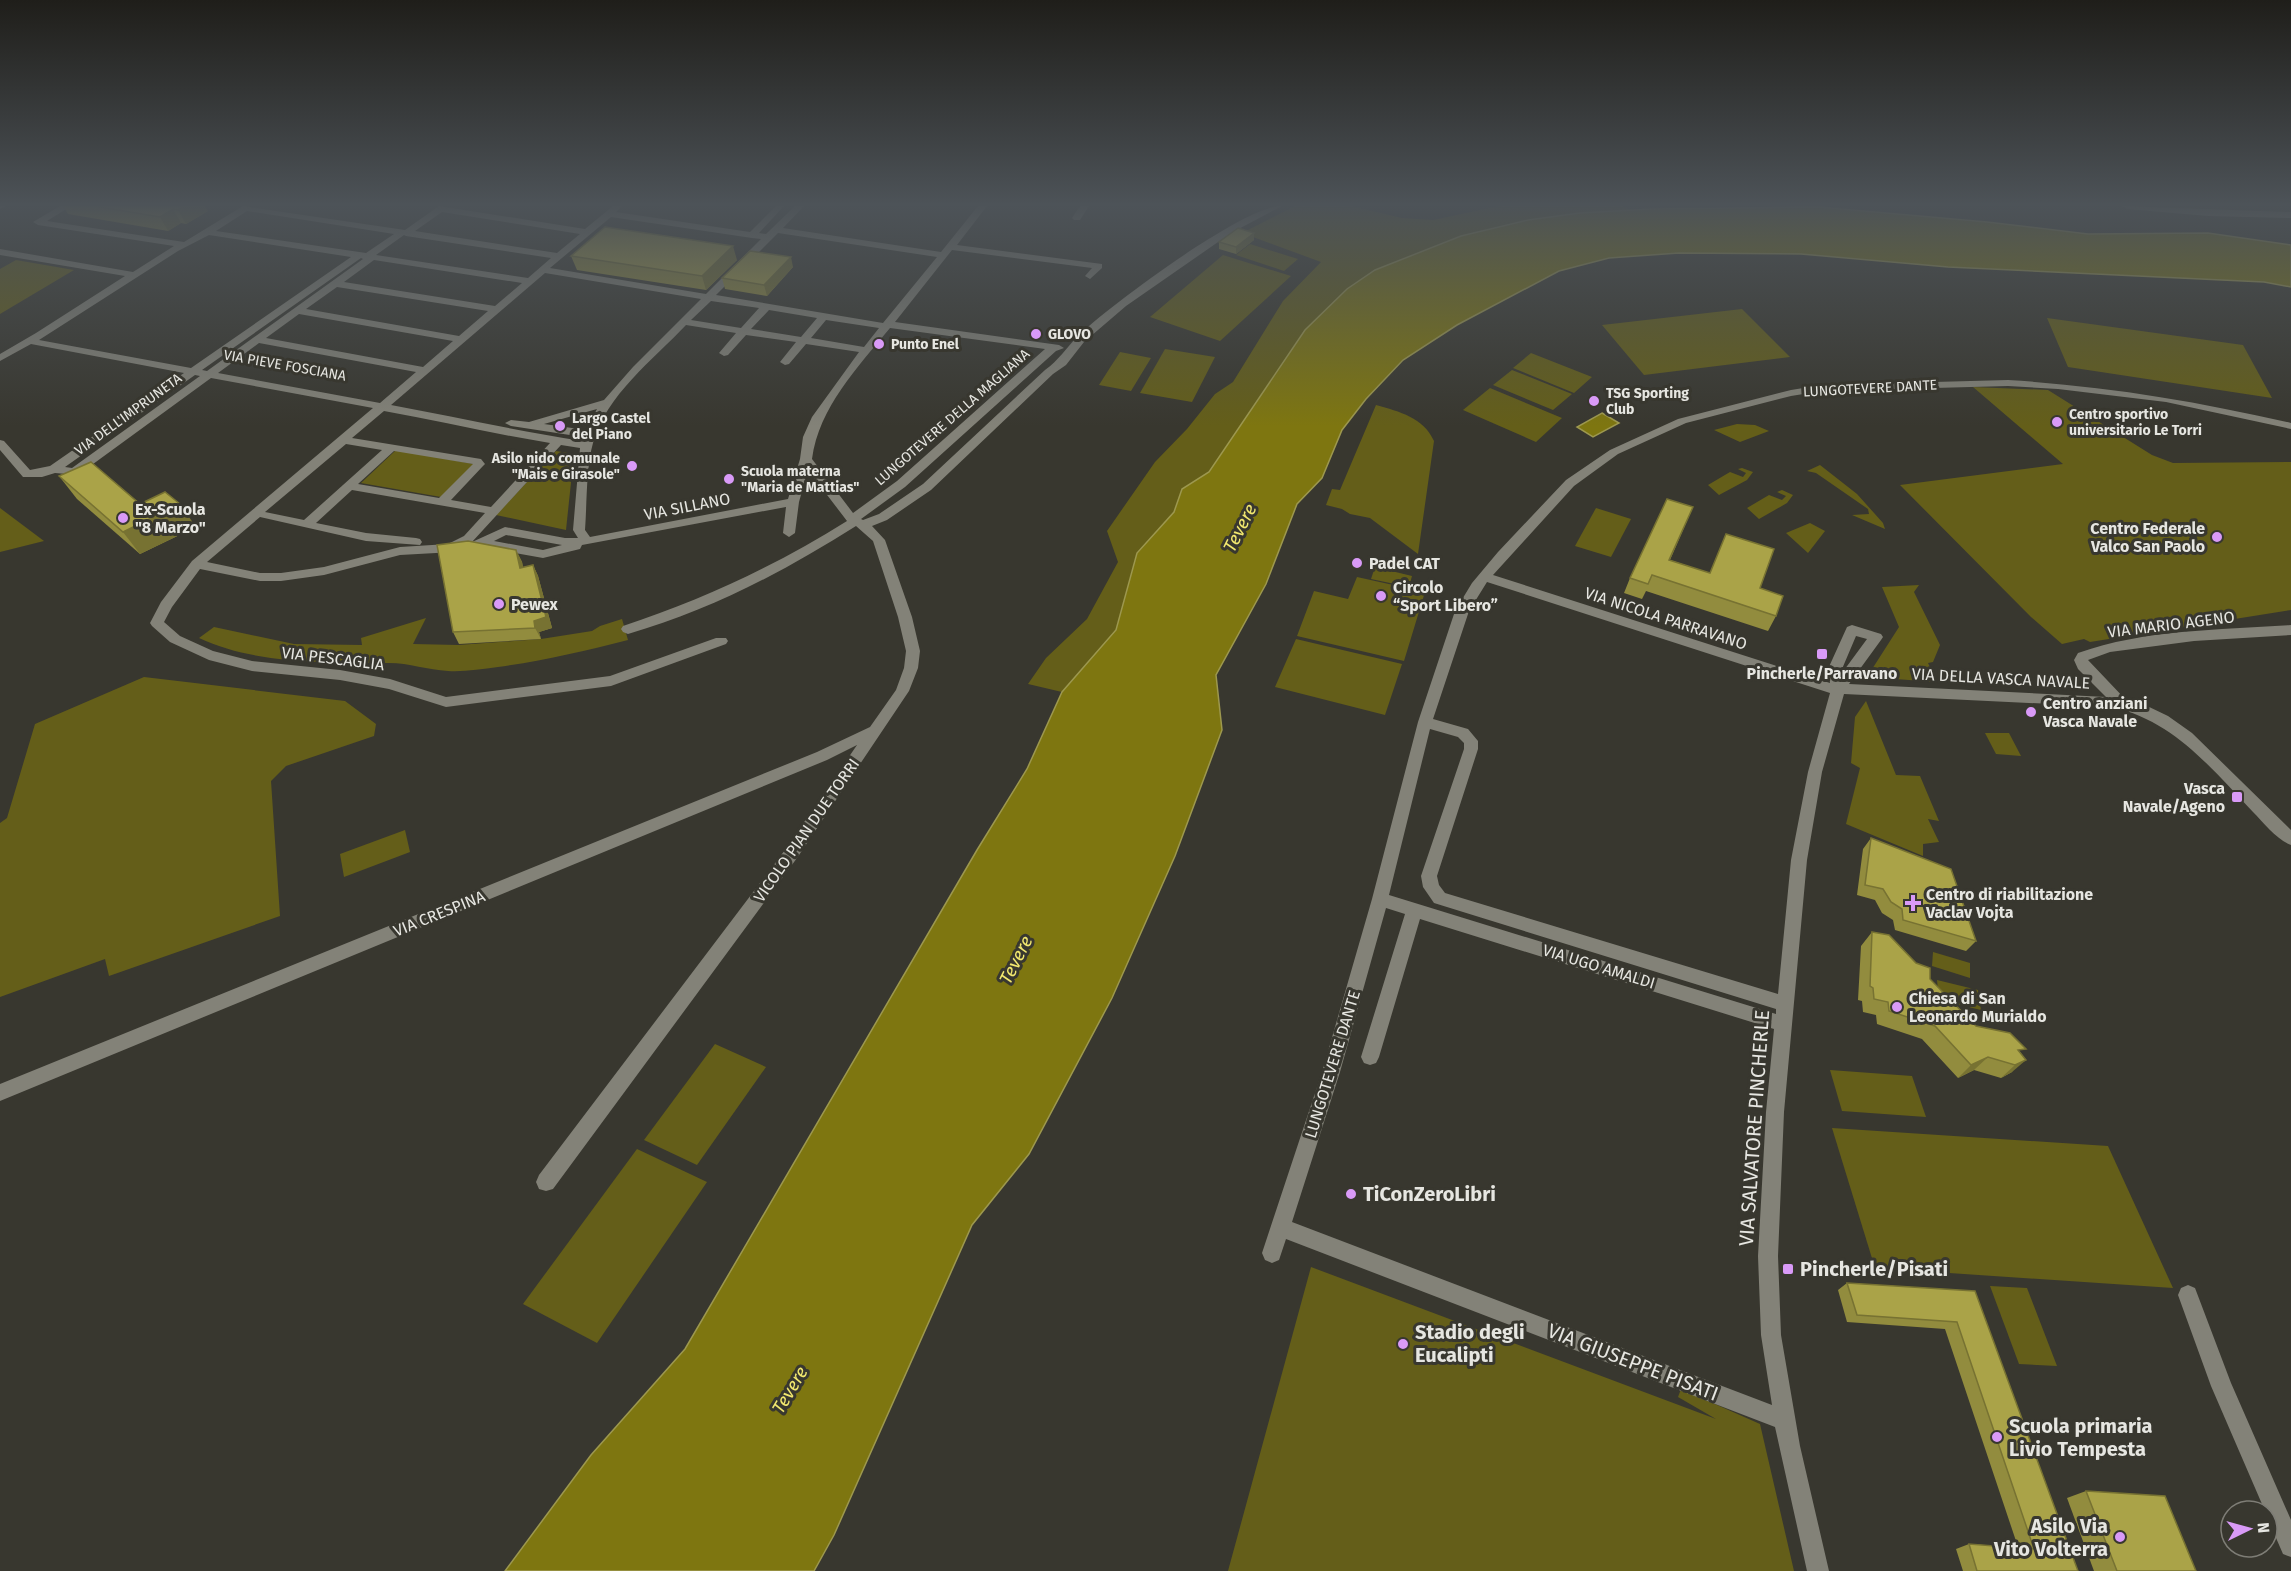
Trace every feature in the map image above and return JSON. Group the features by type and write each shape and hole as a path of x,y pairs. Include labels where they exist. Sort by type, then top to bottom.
{"street":[{"path":"0,358 130,279"},
{"name":"VIA DELL'IMPRUNETA","path":"54,469 197,368 331,279"},
{"name":"VIA DELL'IMPRUNETA","path":"54,469 74,472 341,279"},
{"path":"517,279 529,281"},
{"path":"601,279 823,317 888,323"},
{"path":"587,542 579,530 587,440 606,403 725,279"},
{"path":"789,533 793,502 806,459 809,436 818,417 866,350 924,279"},
{"name":"LUNGOTEVERE DELLA MAGLIANA","path":"857,522 883,517 911,507 940,486 1037,398 1074,347 1112,311 1157,279"},
{"name":"VIA PESCAGLIA","path":"529,281 197,564 156,620 175,639 209,655 252,666 370,680 406,688 441,702 611,681 721,641"},
{"path":"336,284 496,309"},
{"path":"708,296 727,293 888,323 1053,348"},
{"path":"724,353 765,308"},
{"path":"298,311 460,339"},
{"path":"784,362 823,317"},
{"path":"684,322 866,350"},
{"name":"VIA PIEVE FOSCIANA","path":"36,337 385,403 526,425"},
{"path":"258,340 424,370"},
{"name":"LUNGOTEVERE DELLA MAGLIANA","path":"628,629 715,597 857,522 1053,348 1074,347"},
{"name":"LUNGOTEVERE DANTE","path":"1272,1253 1331,1072 1380,899 1425,722 1462,612 1484,578 1553,498 1580,475 1614,452 1682,421 1791,393 1856,386 2008,383 2108,390 2214,408 2291,426"},
{"name":"VIA PESCAGLIA","path":"197,564 195,557 364,415 385,403"},
{"name":"VIA PIEVE FOSCIANA","path":"385,403 557,442"},
{"path":"526,425 606,403"},
{"path":"526,425 587,440"},
{"path":"344,440 469,460 479,464 442,502"},
{"path":"265,516 381,540 452,545 468,539 557,442 587,440"},
{"path":"0,443 27,474 54,469"},
{"path":"307,524 391,448"},
{"name":"VICOLO PIAN DUE TORRI","path":"546,1182 792,854 902,691 911,668 913,651 905,617 879,540 838,504 806,459"},
{"path":"349,486 494,511"},
{"name":"VIA SILLANO","path":"197,564 260,577 281,577 317,572 400,551 453,549 472,547 482,543 543,554 587,542 793,502"},
{"name":"VIA NICOLA PARRAVANO","path":"1484,578 1821,686 1838,689"},
{"name":"VIA MARIO AGENO","path":"2120,702 2083,666 2083,656 2108,647 2194,636 2291,630"},
{"name":"VIA DELLA VASCA NAVALE","path":"1838,689 2120,702 2150,712 2177,729 2291,839"},
{"name":"VIA SALVATORE PINCHERLE","path":"1818,1571 1784,1420 1771,1335 1768,1268 1775,1112 1799,860 1815,772 1838,689"},
{"name":"VIA UGO AMALDI","path":"1425,722 1463,733 1471,741 1471,749 1429,876 1431,887 1436,894 1449,902 1784,1004"},
{"name":"VIA CRESPINA","path":"0,1093 822,756 876,729"},
{"path":"1380,899 1414,910"},
{"name":"LUNGOTEVERE DANTE","path":"1370,1057 1414,910"},
{"name":"VIA UGO AMALDI","path":"1414,910 1783,1024"},
{"path":"1615,971 1618,953"},
{"name":"VIA GIUSEPPE PISATI","path":"1281,1227 1784,1420"},
{"path":"2188,1295 2222,1386 2291,1546"}],"shaded area":[{"path":"0,279 58,279 0,314"},
{"path":"1194,279 1287,279 1220,341 1150,317"},
{"path":"1304,279 1364,279 1305,330 1209,472 1182,489 1174,512 1137,553 1116,630 1062,692 1028,684 1046,658 1087,619 1118,562 1107,531 1155,462 1187,429 1215,394 1233,382 1283,301"},
{"path":"1742,309 1790,357 1644,375 1602,325"},
{"path":"2047,318 2243,345 2272,398 2068,367"},
{"path":"1165,349 1215,357 1192,402 1140,393"},
{"path":"1120,352 1151,358 1131,391 1099,385"},
{"path":"1531,353 1592,377 1574,393 1513,368"},
{"path":"1512,370 1572,394 1553,410 1493,385"},
{"path":"1973,387 2048,390 2152,455 2173,463 2291,462 2291,610 2090,642 2084,639 2062,644 2031,617 1900,485 2063,464"},
{"path":"1490,388 1562,418 1536,442 1463,410"},
{"path":"1376,405 1402,413 1417,421 1424,426 1434,441 1418,554 1370,518 1350,514 1342,509 1326,505 1332,489 1340,490"},
{"path":"1737,424 1755,425 1769,431 1740,442 1714,430"},
{"path":"396,450 474,464 441,497 361,483"},
{"path":"556,451 574,454 566,530 496,515"},
{"path":"1820,465 1857,494 1883,523 1885,529 1852,515 1869,514 1868,509 1816,473 1807,471"},
{"path":"1738,469 1753,472 1747,480 1719,495 1708,485 1730,472 1743,477 1746,473"},
{"path":"1782,490 1793,495 1787,503 1759,519 1747,508 1769,495 1782,500 1786,496 1777,492"},
{"path":"0,508 44,541 0,552"},
{"path":"1596,508 1631,519 1611,557 1575,546"},
{"path":"1810,523 1825,531 1808,553 1786,533"},
{"path":"1375,567 1412,576 1409,587 1371,579"},
{"path":"1357,577 1425,592 1404,661 1297,636 1314,591 1348,599"},
{"path":"1919,585 1914,592 1940,645 1933,662 1928,663 1937,682 1867,677 1899,627 1882,587"},
{"path":"426,618 413,644 458,645 541,639 592,631 622,619 628,640 531,662 454,671 396,663 316,662 268,658 221,647 199,638 214,627 294,644 362,645 361,638"},
{"path":"1296,639 1402,664 1385,715 1275,687"},
{"path":"144,677 345,701 376,724 374,736 286,766 271,781 280,916 109,976 105,959 0,997 0,823 7,818 35,724"},
{"path":"1866,701 1896,775 1920,776 1939,821 1928,819 1939,842 1923,844 1923,856 1846,824 1860,768 1851,763 1855,717"},
{"path":"1985,733 2009,733 2021,756 1996,754"},
{"path":"405,830 410,852 344,877 340,854"},
{"path":"1933,952 1970,963 1970,978 1932,966"},
{"path":"1937,980 1978,990 1981,1010 1939,1000"},
{"path":"715,1044 766,1067 697,1165 644,1140"},
{"path":"1830,1070 1912,1076 1926,1117 1842,1111"},
{"path":"1832,1128 2108,1146 2173,1288 1875,1268"},
{"path":"637,1149 707,1182 597,1343 523,1304"},
{"name":"Stadio degli Eucalipti","path":"1311,1267 1716,1419 1678,1397 1681,1389 1760,1424 1794,1571 1228,1571"},
{"path":"1990,1286 2027,1288 2057,1366 2019,1364"}],"water":[{"name":"Tevere","path":"1361,279 1543,279 1457,325 1403,360 1366,399 1342,430 1322,478 1297,504 1266,584 1216,675 1222,730 1175,856 1112,998 1029,1154 972,1225 834,1535 814,1571 505,1571 591,1455 685,1349 977,850 1027,769 1062,692 1116,630 1137,553 1174,512 1182,489 1209,472 1305,330 1347,289"},
{"path":"2207,279 2291,279 2291,287 2264,282"},
{"path":"1602,413 1619,423 1593,437 1577,427"}],"building":[{"path":"730,279 769,279 764,285"},
{"path":"91,462 140,504 165,492 180,504 123,532 59,476"},
{"path":"1667,499 1693,507 1669,560 1710,573 1726,534 1774,549 1760,588 1783,596 1776,616 1652,575 1648,584 1630,578"},
{"name":"Pewex","path":"468,541 516,550 520,568 533,565 546,617 534,621 535,628 453,632 437,545"},
{"name":"Centro di riabilitazione Vaclav Vojta","path":"1871,838 1951,869 1976,941 1903,920 1902,909 1891,902 1883,889 1865,885"},
{"path":"1872,932 1889,935 1916,963 1930,968 1930,979 1976,1026 2010,1033 2026,1049 2018,1050 2026,1060 2015,1065 1988,1057 1971,1065 1935,1026 1889,1011 1888,1002 1874,999 1873,988 1870,986"},
{"path":"1847,1283 1975,1291 2078,1571 1977,1571 1969,1544 2034,1549 1957,1322 1857,1315"},
{"name":"Asilo Via Vito Volterra","path":"2086,1491 2165,1496 2196,1571 2117,1571"}],"place":[{"name":"GLOVO","path":"1036,334"},
{"name":"Punto Enel","path":"879,344"},
{"name":"TSG Sporting Club","path":"1594,401"},
{"name":"Centro sportivo universitario Le Torri","path":"2057,422"},
{"name":"Largo Castel del Piano","path":"560,426"},
{"name":"Asilo nido comunale \"Mais e Girasole\"","path":"632,466"},
{"name":"Scuola materna \"Maria de Mattias\"","path":"729,479"},
{"name":"Ex-Scuola \"8 Marzo\"","path":"123,518"},
{"name":"Centro Federale Valco San Paolo","path":"2217,537"},
{"name":"Padel CAT","path":"1357,563"},
{"name":"Circolo “Sport Libero”","path":"1381,596"},
{"name":"Pewex","path":"499,604"},
{"name":"Pincherle/Parravano","path":"1822,654"},
{"name":"Centro anziani Vasca Navale","path":"2031,712"},
{"name":"Vasca Navale/Ageno","path":"2237,797"},
{"name":"Centro di riabilitazione Vaclav Vojta","path":"1913,903"},
{"name":"Chiesa di San Leonardo Murialdo","path":"1897,1007"},
{"name":"TiConZeroLibri","path":"1351,1194"},
{"name":"Pincherle/Pisati","path":"1788,1269"},
{"name":"Stadio degli Eucalipti","path":"1403,1344"},
{"name":"Scuola primaria Livio Tempesta","path":"1997,1437"},
{"name":"Asilo Via Vito Volterra","path":"2120,1537"}]}
